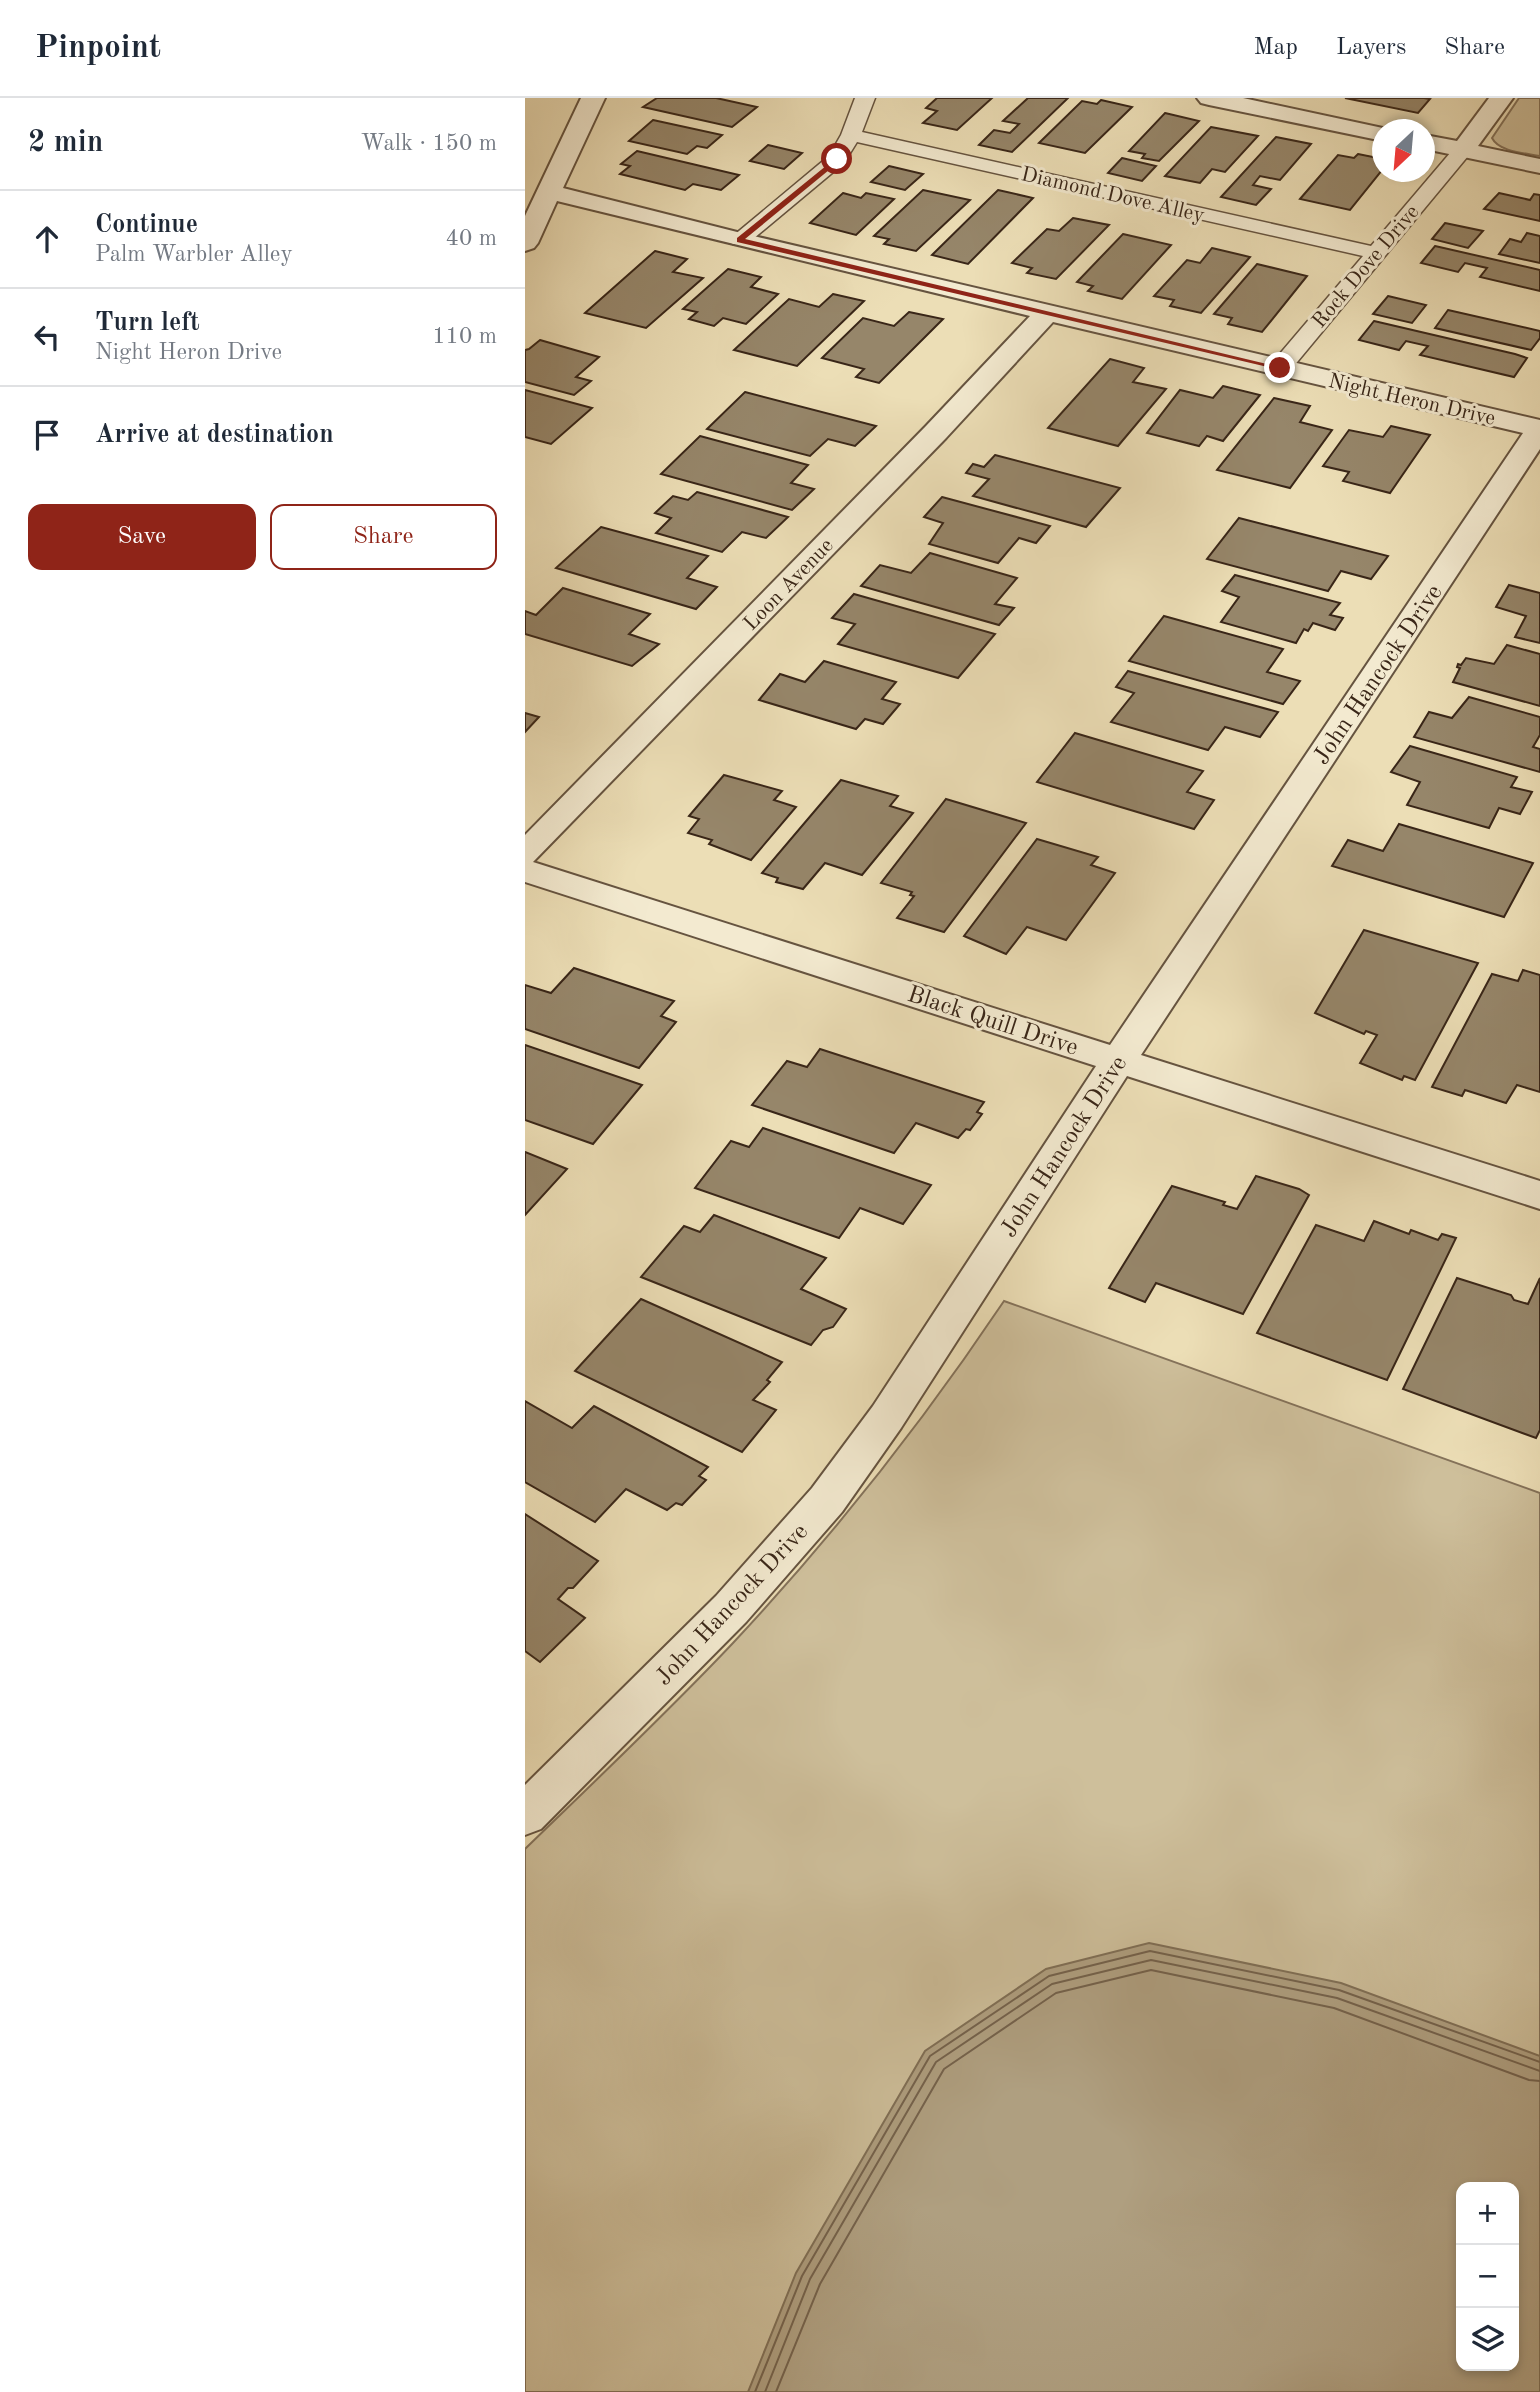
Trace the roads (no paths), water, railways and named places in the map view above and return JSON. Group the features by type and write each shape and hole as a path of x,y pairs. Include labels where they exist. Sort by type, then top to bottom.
{"street":[{"path":"525,243 593,98"},
{"name":"Rock Dove Drive","path":"1463,150 1501,98"},
{"path":"1221,99 1372,132"},
{"path":"1435,144 1540,166"},
{"name":"Night Heron Drive","path":"549,192 740,240 1540,428"},
{"name":"Loon Avenue","path":"525,853 926,442 1048,312"},
{"name":"John Hancock Drive","path":"525,1815 731,1609 827,1500 887,1417 1119,1060 1540,428"},
{"name":"Black Quill Drive","path":"525,871 1540,1195"}],"lane":[{"path":"740,240 837,159 852,135 865,98"},
{"name":"Diamond Dove Alley","path":"852,135 1375,253"},
{"name":"Rock Dove Drive","path":"1280,368 1463,150"}],"water":[{"path":"1149,1943 1341,1983 1540,2056 1540,2392 748,2392 796,2273 925,2051 1046,1969"}]}
